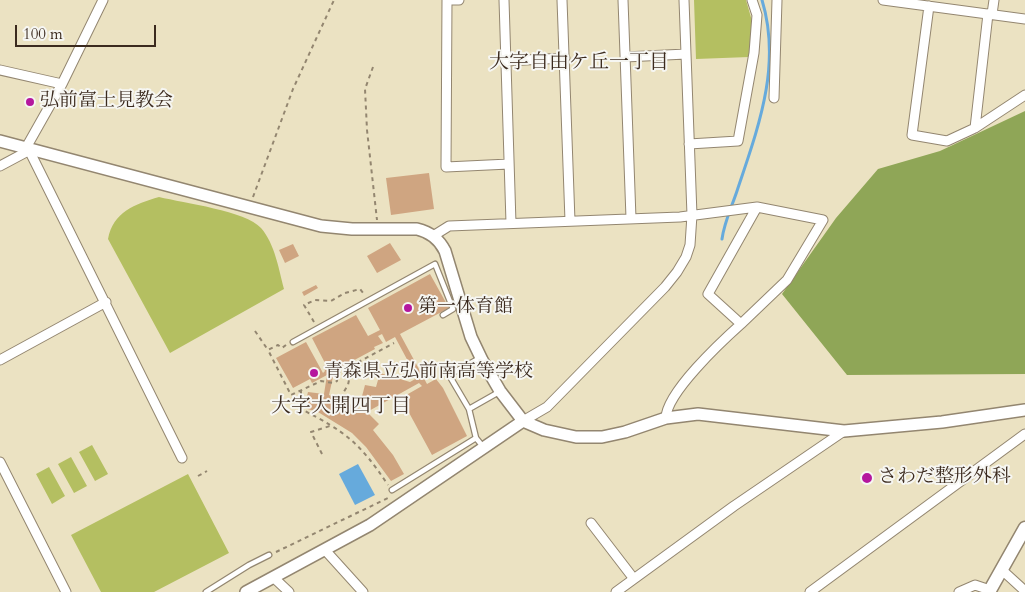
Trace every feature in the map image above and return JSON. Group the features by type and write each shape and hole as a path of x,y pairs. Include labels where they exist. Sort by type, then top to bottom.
{"main road":[{"path":"990,591 1025,528"}],"street":[{"path":"102,0 62,84 27,146 182,458"},
{"path":"459,0 447,0 446,167 510,164"},
{"path":"504,0 511,223"},
{"path":"562,0 570,221"},
{"path":"623,0 631,218"},
{"path":"246,592 370,525 523,421 547,407 665,287 686,257 692,232 684,0"},
{"path":"689,144 738,141 754,53 757,15 752,0"},
{"path":"774,98 778,0"},
{"path":"883,0 1025,19"},
{"path":"975,128 990,14 994,0"},
{"path":"929,6 912,135 947,141 975,128 1025,94"},
{"path":"625,57 686,54"},
{"path":"506,61 564,58"},
{"path":"0,70 62,84"},
{"path":"0,141 321,226 378,230 417,229 433,236 440,242 444,251 450,286 471,337 500,391 523,421 544,430 576,437 602,437 625,432 666,418 698,414 844,431 932,423 1025,410"},
{"path":"0,166 30,150"},
{"path":"433,236 449,226 692,215 757,207 823,220 787,280 718,344 673,397 666,408 666,418"},
{"path":"741,324 708,294 757,207"},
{"path":"0,360 106,302"},
{"path":"616,592 734,506 844,431"},
{"path":"810,592 1025,434"},
{"path":"0,462 66,592"},
{"path":"591,523 634,579"},
{"path":"325,550 363,592"},
{"path":"1002,570 1025,591"},
{"path":"273,577 289,592"},
{"path":"959,592 975,585 990,591"}],"lane":[{"path":"293,342 435,264 450,286 453,309 443,315"},
{"path":"481,357 449,375 469,409 476,438 484,448"},
{"path":"469,409 500,391"},
{"path":"392,490 476,438"},
{"path":"418,474 427,486"},
{"path":"206,592 249,565 269,555"}],"path":[{"path":"249,207 293,89 334,0"},
{"path":"373,67 365,89 366,130 378,230"},
{"path":"318,328 304,305 315,300 331,301 345,293 362,290"},
{"path":"255,331 268,350 291,395 320,380 333,383 337,381 338,373 394,343"},
{"path":"268,350 278,345 282,348 293,342"},
{"path":"340,398 348,385 350,375 346,369"},
{"path":"269,555 390,498 392,490 368,456 333,425 301,409 301,390"},
{"path":"322,454 311,432 333,425"},
{"path":"198,476 207,471"}],"green space":[{"path":"694,0 746,0 752,21 749,57 696,59"},
{"path":"1025,111 1025,374 847,375 782,294 836,218 878,169 940,151"},
{"path":"159,197 229,212 253,222 261,228 270,242 284,289 170,353 108,239 115,222 126,210"},
{"path":"92,445 108,474 95,481 79,452"},
{"path":"71,457 87,486 74,493 58,464"},
{"path":"49,467 65,496 52,504 36,474"},
{"path":"188,474 229,553 154,592 101,592 71,535"}],"water":[{"path":"358,464 375,495 355,505 339,474"}],"building":[{"path":"429,173 434,209 391,215 386,178"},
{"path":"390,243 401,260 377,273 367,256"},
{"path":"293,244 299,256 285,263 279,250"},
{"path":"430,274 449,308 400,334 427,384 436,379 443,388 467,436 432,455 401,398 422,386 419,383 367,412 379,424 373,430 393,455 404,474 391,481 366,447 352,433 318,412 304,408 308,392 324,394 327,375 312,383 310,379 293,388 276,358 306,342 323,373 325,371 323,366 326,365 312,338 356,315 368,336 380,330 368,308","holes":["382,334 386,342 395,337 417,378 410,382 380,373 376,387 365,385 361,400 366,406 361,409 329,395 333,377 332,372 383,343 378,336"]},
{"path":"316,285 318,288 304,296 302,292"}],"waterway":[{"path":"722,239 726,221 753,144 765,97 769,49 768,25 762,0"}],"place":[{"name":"弘前富士見教会","path":"30,102"},
{"name":"第一体育館","path":"408,308"},
{"name":"青森県立弘前南高等学校","path":"314,373"},
{"name":"さわだ整形外科","path":"867,478"}],"district":[{"name":"大字自由ケ丘一丁目","path":"579,63"},
{"name":"大字大開四丁目","path":"341,407"}]}
